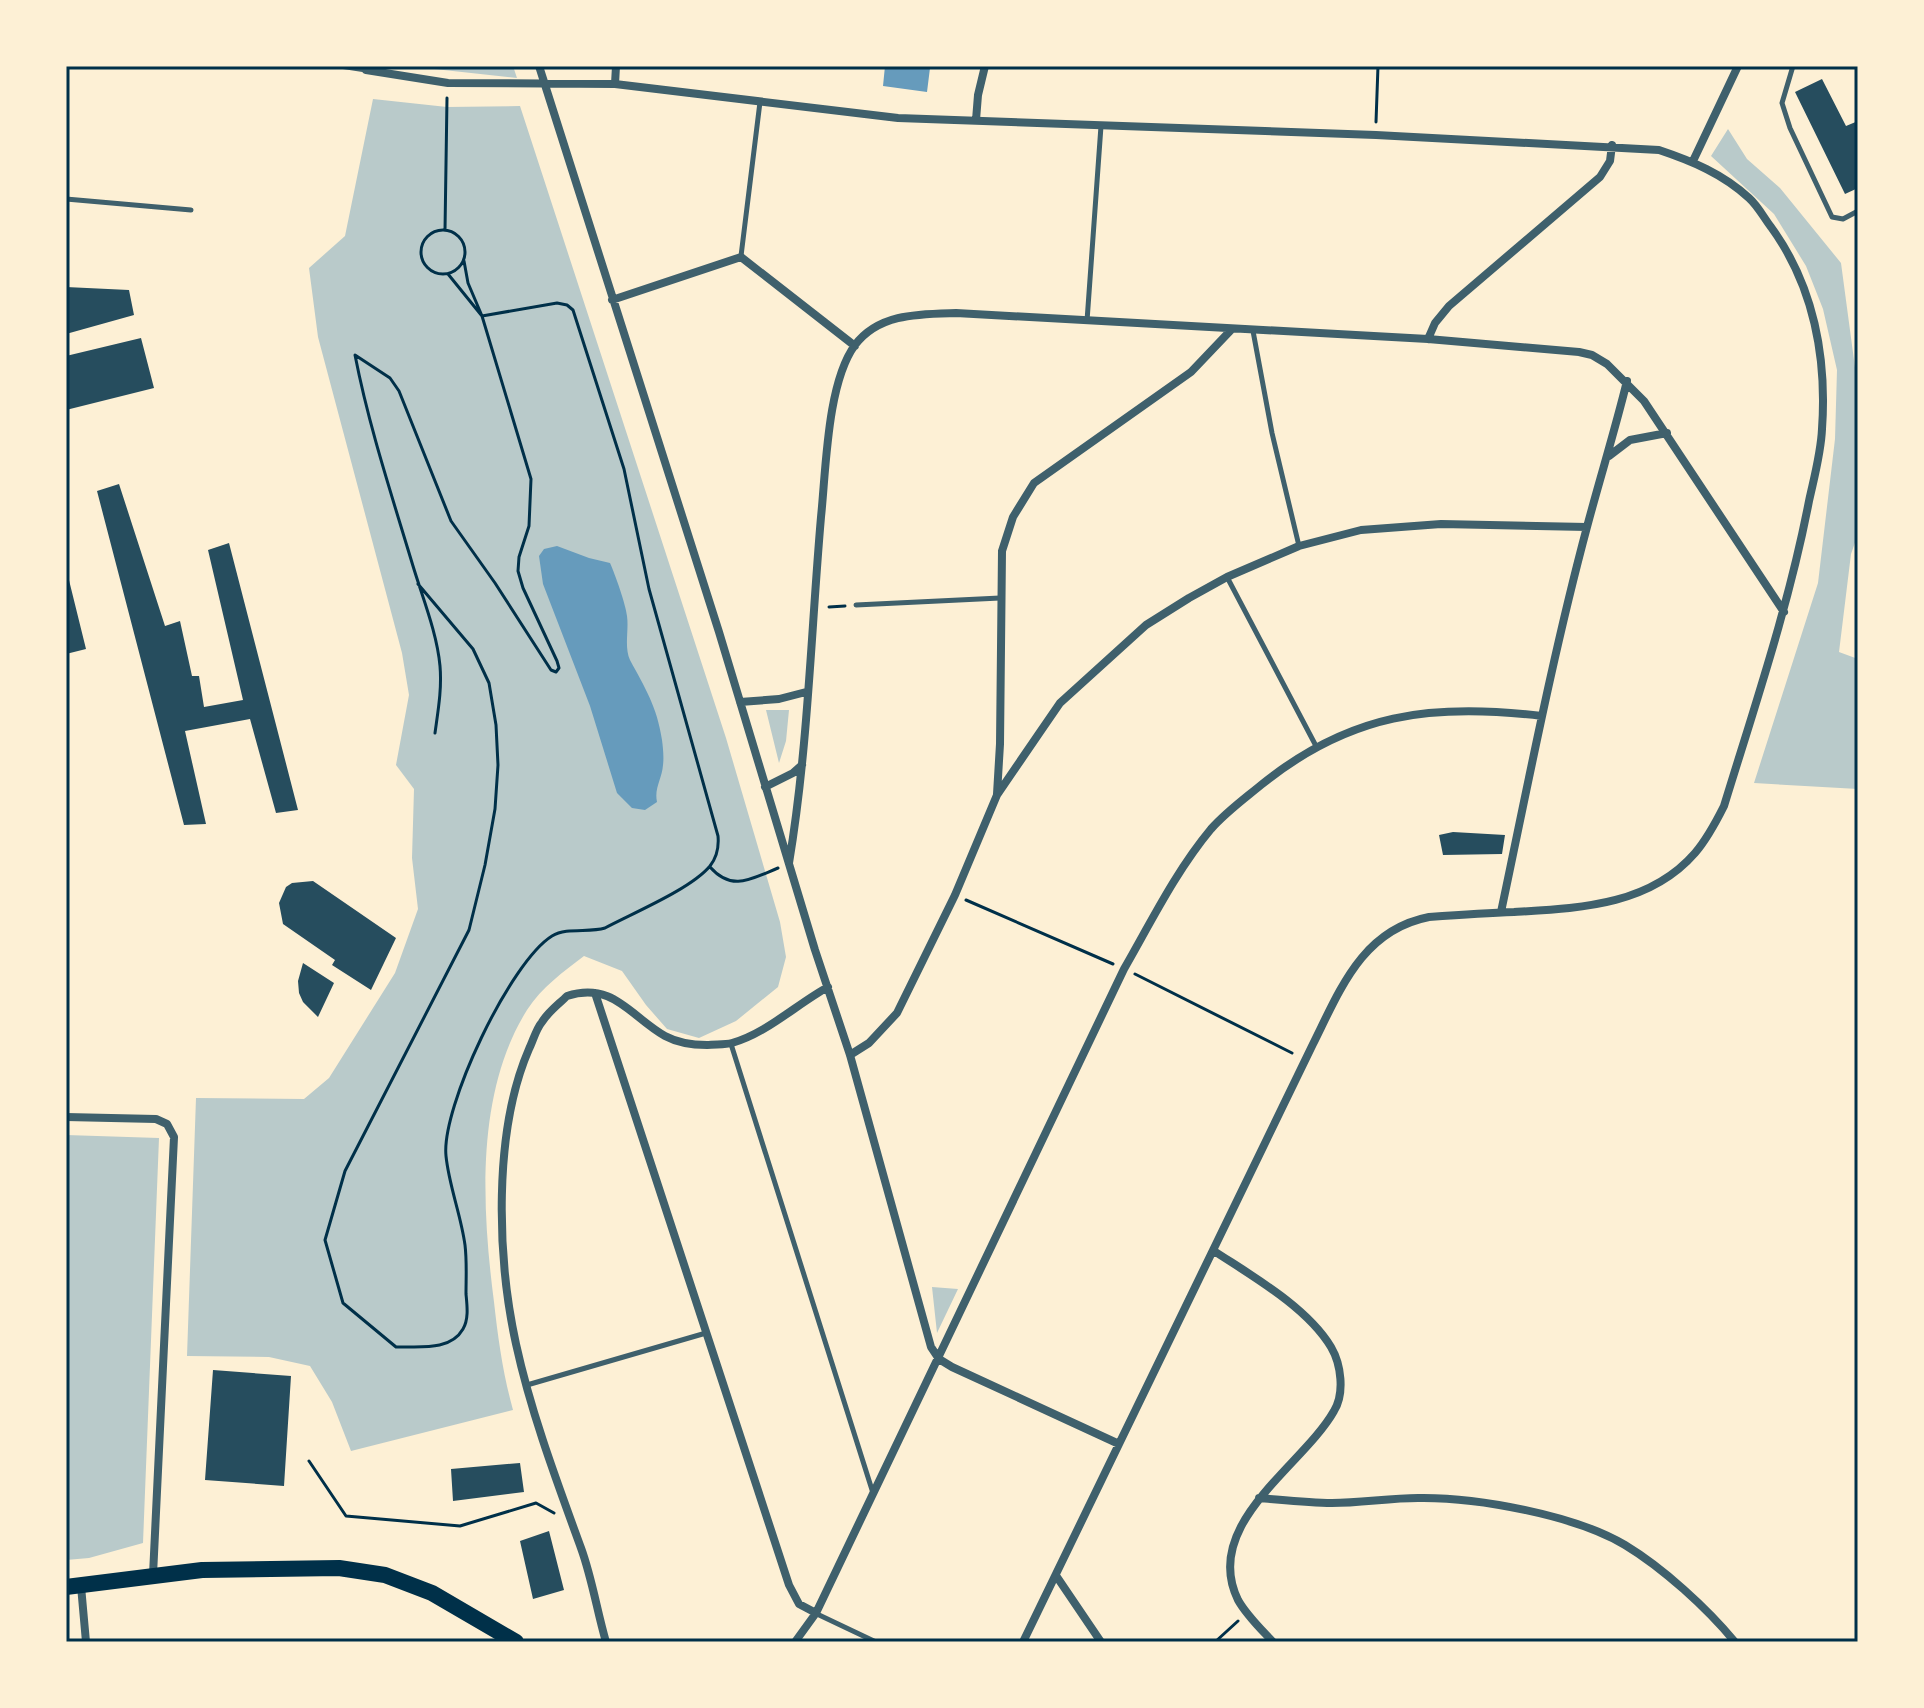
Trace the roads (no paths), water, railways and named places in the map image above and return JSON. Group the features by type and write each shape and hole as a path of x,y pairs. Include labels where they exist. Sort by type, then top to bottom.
{"main road":[{"path":"73,1587 153,1575 244,1568 339,1568 385,1575 432,1593 516,1642"}],"street":[{"path":"539,66 850,1055 931,1347 939,1359 1119,1444"},
{"path":"615,84 616,66"},
{"path":"976,120 985,66"},
{"path":"1693,161 1738,66"},
{"path":"366,68 448,83 615,84 898,118 1376,135 1612,145 1659,150 1693,161 1723,178 1751,200 1783,244 1808,293 1821,360 1822,433 1784,612 1724,806 1711,832 1693,855 1659,882 1626,898 1569,909 1410,921 1374,945 1354,965 1023,1642"},
{"path":"1428,339 1435,323 1449,306 1600,177 1610,161 1612,145"},
{"path":"612,300 741,257 855,346"},
{"path":"789,863 803,765 806,692 832,413 842,371 855,346 866,335 894,318 910,314 956,313 1428,339 1592,355 1627,381 1667,433 1784,612"},
{"path":"997,795 1003,541 1019,506 1034,483 1191,372 1231,330"},
{"path":"1501,912 1542,716 1587,527 1627,381"},
{"path":"1608,456 1630,440 1667,433"},
{"path":"850,1055 869,1043 897,1013 955,895 997,795 1060,703 1146,625 1227,577 1299,546 1361,530 1441,524 1587,527"},
{"path":"740,702 779,699 806,692"},
{"path":"795,1642 816,1613 1124,969 1159,906 1211,830 1283,767 1345,732 1394,717 1498,711 1542,716"},
{"path":"765,787 803,765"},
{"path":"606,1642 581,1549 527,1385 510,1308 503,1228 503,1171 522,1066 541,1022 567,996 584,992 615,999 673,1040 701,1045 731,1044 828,987"},
{"path":"595,993 789,1585 799,1604 816,1613"},
{"path":"66,1117 156,1119 167,1124 174,1137 153,1575"},
{"path":"1214,1251 1258,1279 1302,1314 1322,1333 1333,1350 1339,1369 1340,1388 1335,1410 1259,1498 1237,1534 1231,1555 1231,1577 1237,1598 1273,1642"},
{"path":"1259,1498 1331,1503 1448,1499 1549,1517 1605,1535 1627,1546 1704,1608 1735,1642"},
{"path":"1057,1577 1101,1642"},
{"path":"73,1587 86,1642"}],"lane":[{"path":"340,66 366,68"},
{"path":"1793,66 1782,103 1790,128 1832,217 1843,219 1858,211"},
{"path":"741,257 760,102"},
{"path":"1087,322 1101,126"},
{"path":"66,199 191,210"},
{"path":"1253,331 1272,433 1299,546"},
{"path":"1227,577 1316,746"},
{"path":"856,605 1000,598"},
{"path":"731,1044 873,1493"},
{"path":"527,1385 707,1332"},
{"path":"816,1613 876,1642"}],"water":[{"path":"885,66 930,68 927,92 883,86"},
{"path":"557,546 610,563 625,605 628,655 654,707 662,743 663,762 657,802 645,810 632,808 617,793 590,706 543,584 539,556 544,549"}]}
